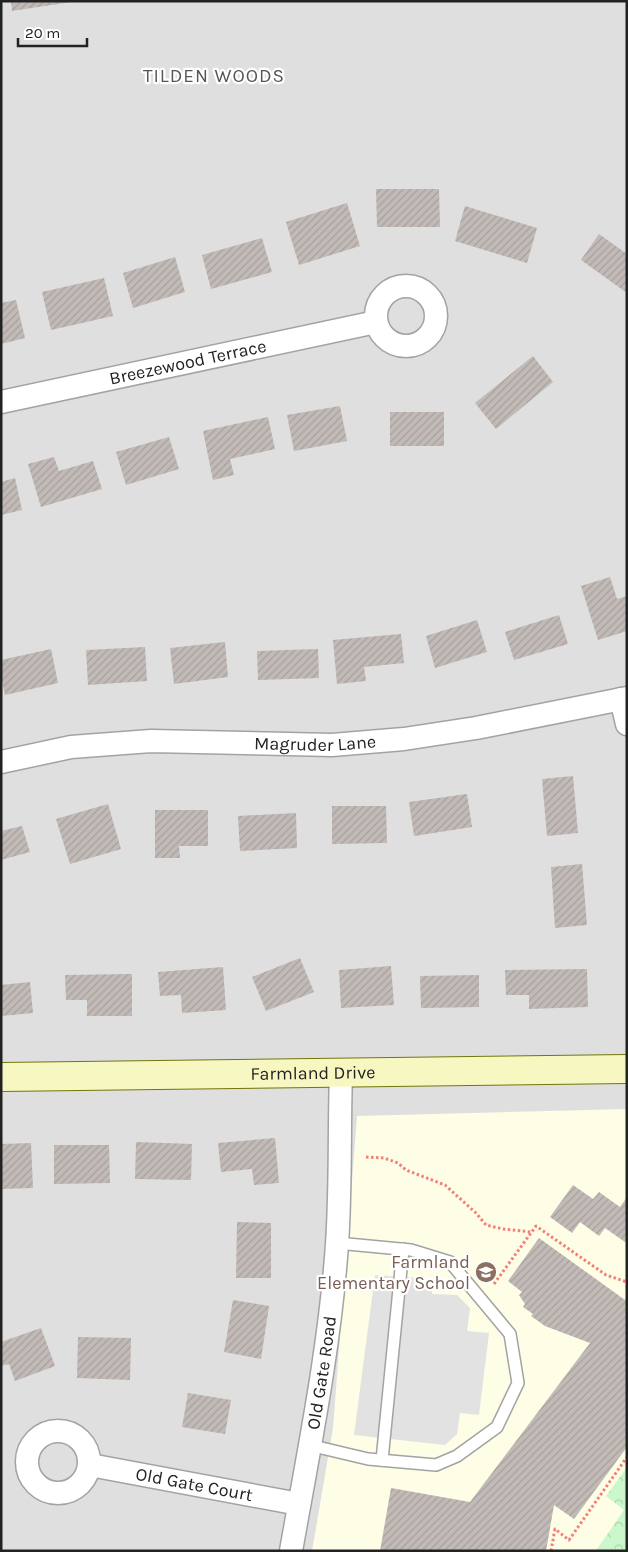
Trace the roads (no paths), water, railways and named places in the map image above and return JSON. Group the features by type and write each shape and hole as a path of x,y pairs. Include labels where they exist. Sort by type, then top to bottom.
{"street":[{"name":"Breezewood Terrace","path":"1,402 376,322"},
{"path":"624,698 627,724"},
{"name":"Magruder Lane","path":"1,762 71,747 151,741 332,744 404,739 476,728 624,698"},
{"name":"Farmland Drive","path":"1,1077 627,1069"},
{"name":"Old Gate Road","path":"291,1551 329,1328 337,1243 341,1073"},
{"name":"Old Gate Court","path":"90,1465 299,1504"}],"lane":[{"path":"309,1446 382,1460 436,1465 457,1456 497,1427 518,1383 510,1334 450,1262 411,1250 337,1243"},
{"path":"382,1460 403,1249"}],"place":[{"name":"Farmland Elementary School","path":"486,1272"}],"district":[{"name":"TILDEN WOODS","path":"214,75"}]}
